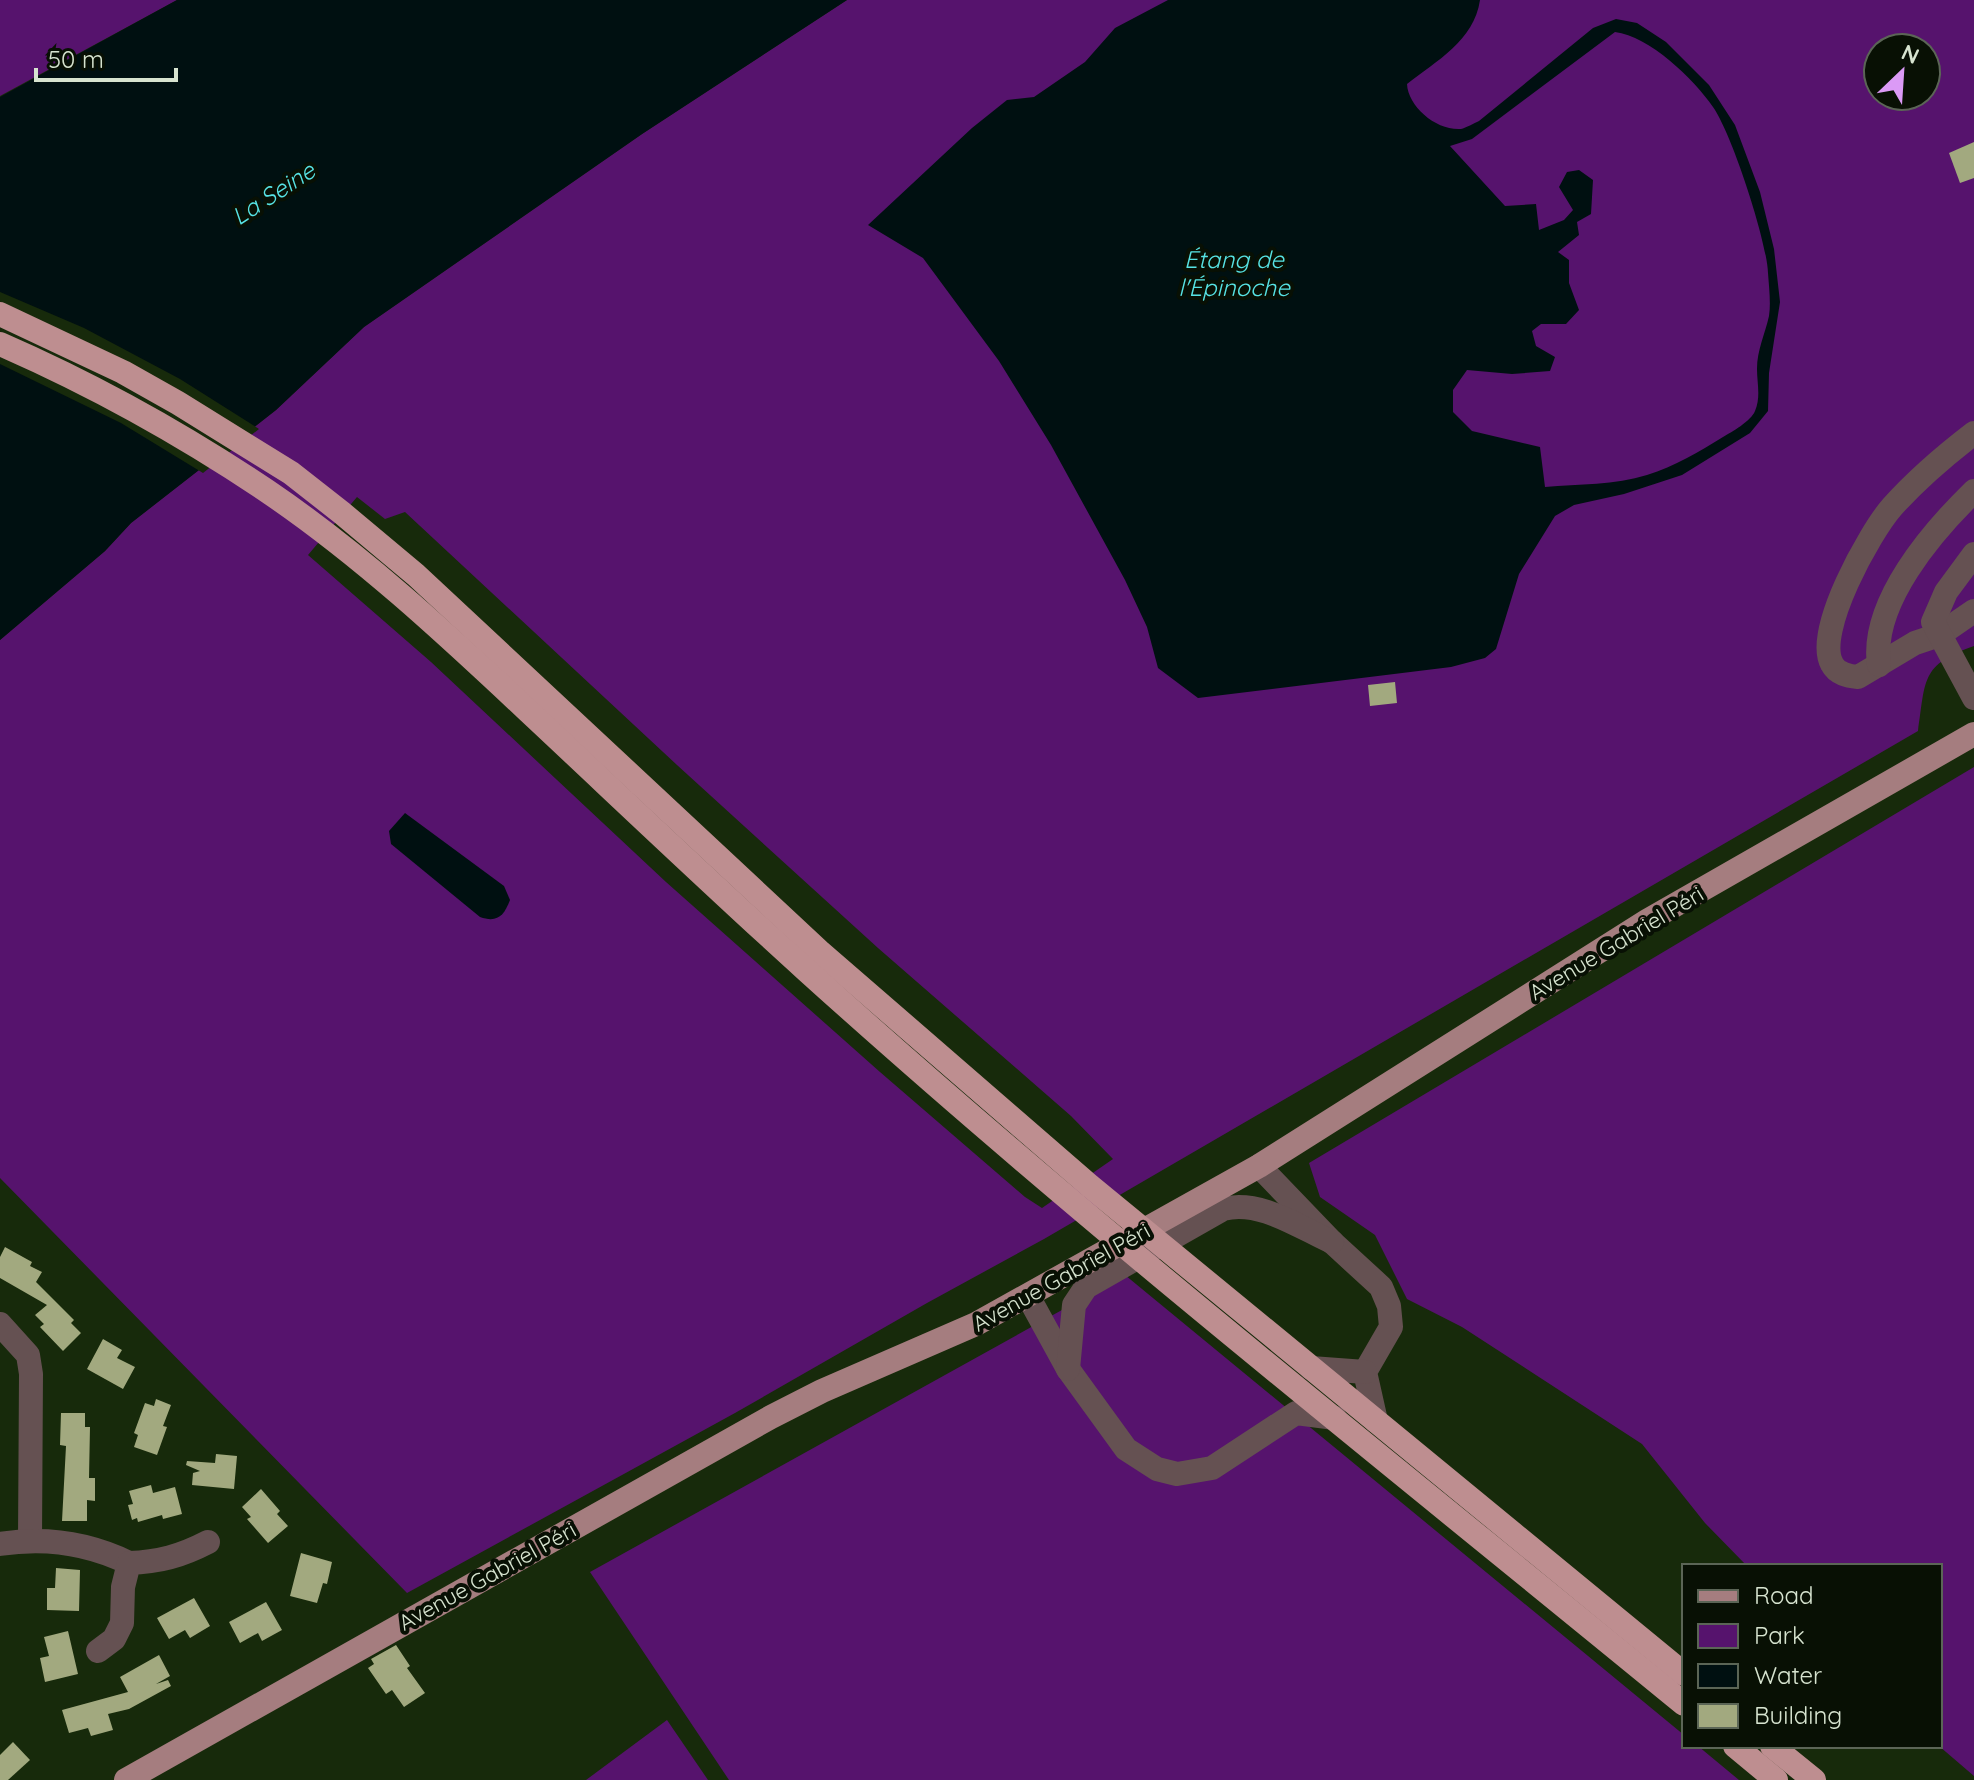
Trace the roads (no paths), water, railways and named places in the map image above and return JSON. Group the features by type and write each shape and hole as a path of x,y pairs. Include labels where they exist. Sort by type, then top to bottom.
{"highway":[{"path":"0,314 123,372 178,403 291,473 342,513 416,575 1080,1192"},
{"path":"0,344 159,421 270,493 325,534 467,654 806,970 1080,1192 1168,1266 1286,1377 1682,1702"},
{"path":"1168,1266 1311,1368 1682,1672"},
{"path":"1737,1748 1776,1780"},
{"path":"1774,1748 1814,1780"}],"main road":[{"name":"Avenue Gabriel Péri","path":"126,1780 771,1417 822,1391 976,1324 1259,1166 1647,921 1974,734"}],"street":[{"path":"1969,617 1939,635 1915,643 1858,677 1841,673 1833,667 1829,649 1839,602 1854,567 1890,510 1944,456 1974,433"},
{"path":"1879,665 1877,650 1881,626 1911,562 1950,514 1974,491"},
{"path":"1974,554 1946,592 1933,622 1974,696"},
{"path":"1259,1166 1332,1242 1381,1287 1389,1306 1391,1327 1365,1372 1376,1421"},
{"path":"1068,1369 1074,1305 1086,1287 1223,1209 1236,1205 1255,1207 1332,1242"},
{"path":"1028,1296 1068,1369 1126,1449 1157,1469 1177,1474 1212,1468 1296,1413 1335,1418"},
{"path":"0,1324 28,1355 31,1374 30,1539"},
{"path":"1311,1368 1365,1372"},
{"path":"1286,1377 1296,1413"},
{"path":"0,1544 30,1539 85,1546 129,1563 156,1562 185,1554 208,1542"},
{"path":"98,1651 114,1639 122,1623 123,1587 129,1563"}],"water":[{"name":"La Seine","path":"177,0 847,0 642,134 364,327 276,410 131,523 105,551 0,640 0,97"},
{"name":"Étang de l'Épinoche","path":"1168,0 1480,0 1462,39 1407,84 1412,101 1425,116 1443,126 1461,129 1479,121 1593,28 1616,19 1637,23 1666,42 1709,85 1735,125 1760,192 1774,249 1780,302 1769,373 1768,411 1750,433 1682,475 1624,494 1574,505 1555,516 1519,574 1496,649 1485,658 1451,667 1198,698 1158,668 1147,627 1125,580 1051,445 999,361 923,258 868,225 972,128 1007,100 1034,97 1085,62 1115,28","holes":["1615,32 1628,35 1670,60 1705,96 1721,121 1738,163 1762,237 1770,295 1770,311 1757,362 1758,400 1753,415 1741,426 1667,467 1622,481 1545,487 1540,447 1472,431 1453,412 1453,390 1467,370 1512,374 1550,371 1555,357 1536,346 1532,331 1541,324 1566,324 1579,310 1569,283 1569,260 1558,252 1579,235 1577,222 1591,214 1593,180 1579,170 1567,172 1559,187 1573,210 1564,220 1539,230 1536,204 1505,206 1450,146 1472,139"]},
{"path":"405,813 504,886 510,900 502,914 491,919 480,917 391,844 389,831"}]}
